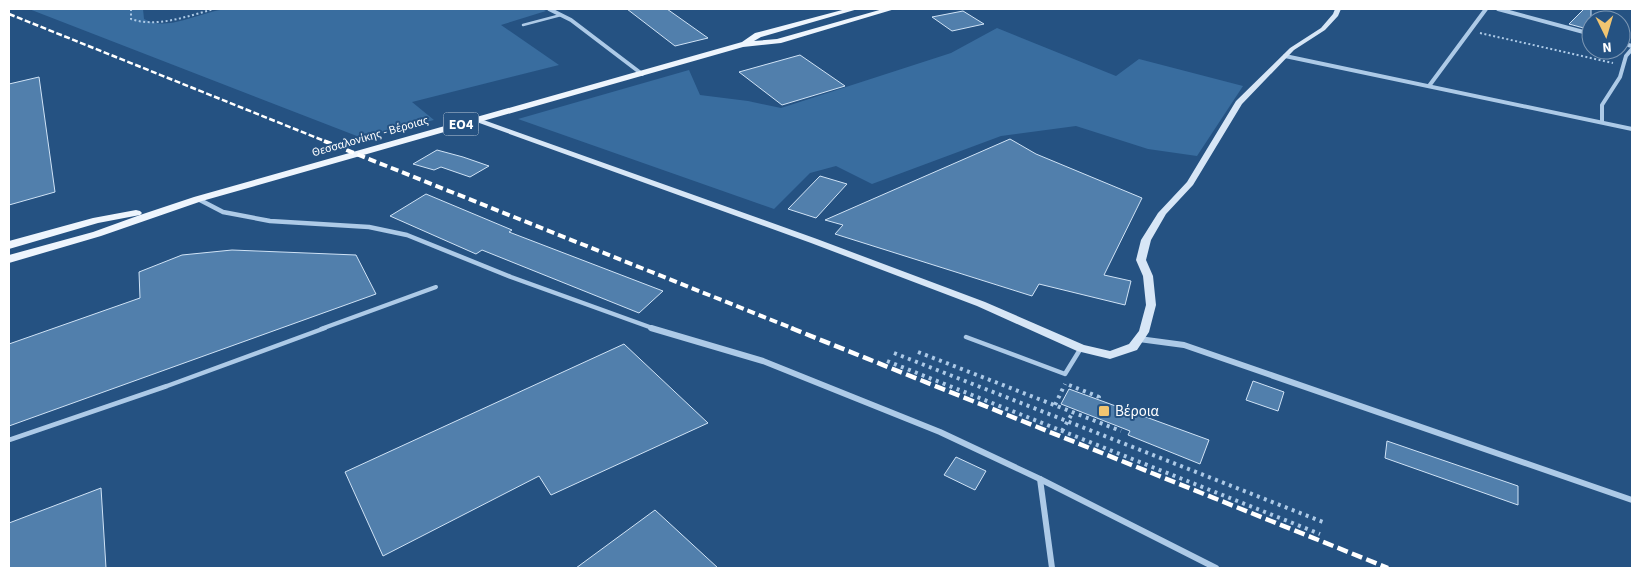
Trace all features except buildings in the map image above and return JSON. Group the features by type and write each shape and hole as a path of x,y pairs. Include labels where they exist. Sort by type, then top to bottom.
{"main road":[{"name":"Θεσσαλονίκης - Βέροιας","path":"742,46 758,35 854,9"},
{"name":"Θεσσαλονίκης - Βέροιας","path":"9,259 97,234 180,204 476,120 742,46 778,41 891,9"},
{"name":"Θεσσαλονίκης - Βέροιας","path":"9,245 97,220 180,204"}],"street":[{"path":"549,9 642,74"},
{"path":"476,120 832,248 981,304 1081,348 1110,355 1133,348 1144,332 1151,305 1148,276 1141,260 1146,240 1162,214 1190,183 1240,103 1292,49 1323,29 1336,15 1338,9"},
{"path":"1429,86 1468,30 1486,9"},
{"path":"1498,9 1581,31"},
{"path":"1602,122 1602,105 1620,77 1626,56 1632,47"},
{"path":"1285,56 1632,129"},
{"path":"198,199 223,212 270,221 369,227 407,235 511,277 662,332 763,362 940,432 1040,479 1216,568"},
{"path":"1139,339 1184,345 1632,500"},
{"path":"1040,479 1052,568"}],"lane":[{"path":"523,26 560,15"},
{"path":"9,440 176,382 436,287"},
{"path":"966,337 1065,374 1081,348"}],"path":[{"path":"131,9 131,19 136,22 148,22 214,9"},
{"path":"1468,30 1623,66"},
{"path":"918,352 1089,417 1120,431"},
{"path":"894,353 1323,522"},
{"path":"888,361 1320,534"},
{"path":"1055,405 1066,384 1065,374"},
{"path":"1066,384 1099,397 1098,400"},
{"path":"1062,431 1072,412"}],"shaded area":[{"path":"346,7 542,9 546,11 501,25 559,65 412,102 434,120 362,138 29,9 143,9 144,19 154,23 164,23 229,9"},
{"path":"997,28 1116,76 1139,59 1243,86 1197,156 1148,149 1076,126 1001,136 872,184 836,166 810,173 774,209 518,119 689,70 700,95 748,101 781,108 951,53"}],"railway":[{"path":"9,14 327,142"},
{"path":"324,141 794,329"},
{"path":"791,328 1388,568"}],"place":[{"name":"Βέροια","path":"1104,411"}]}
